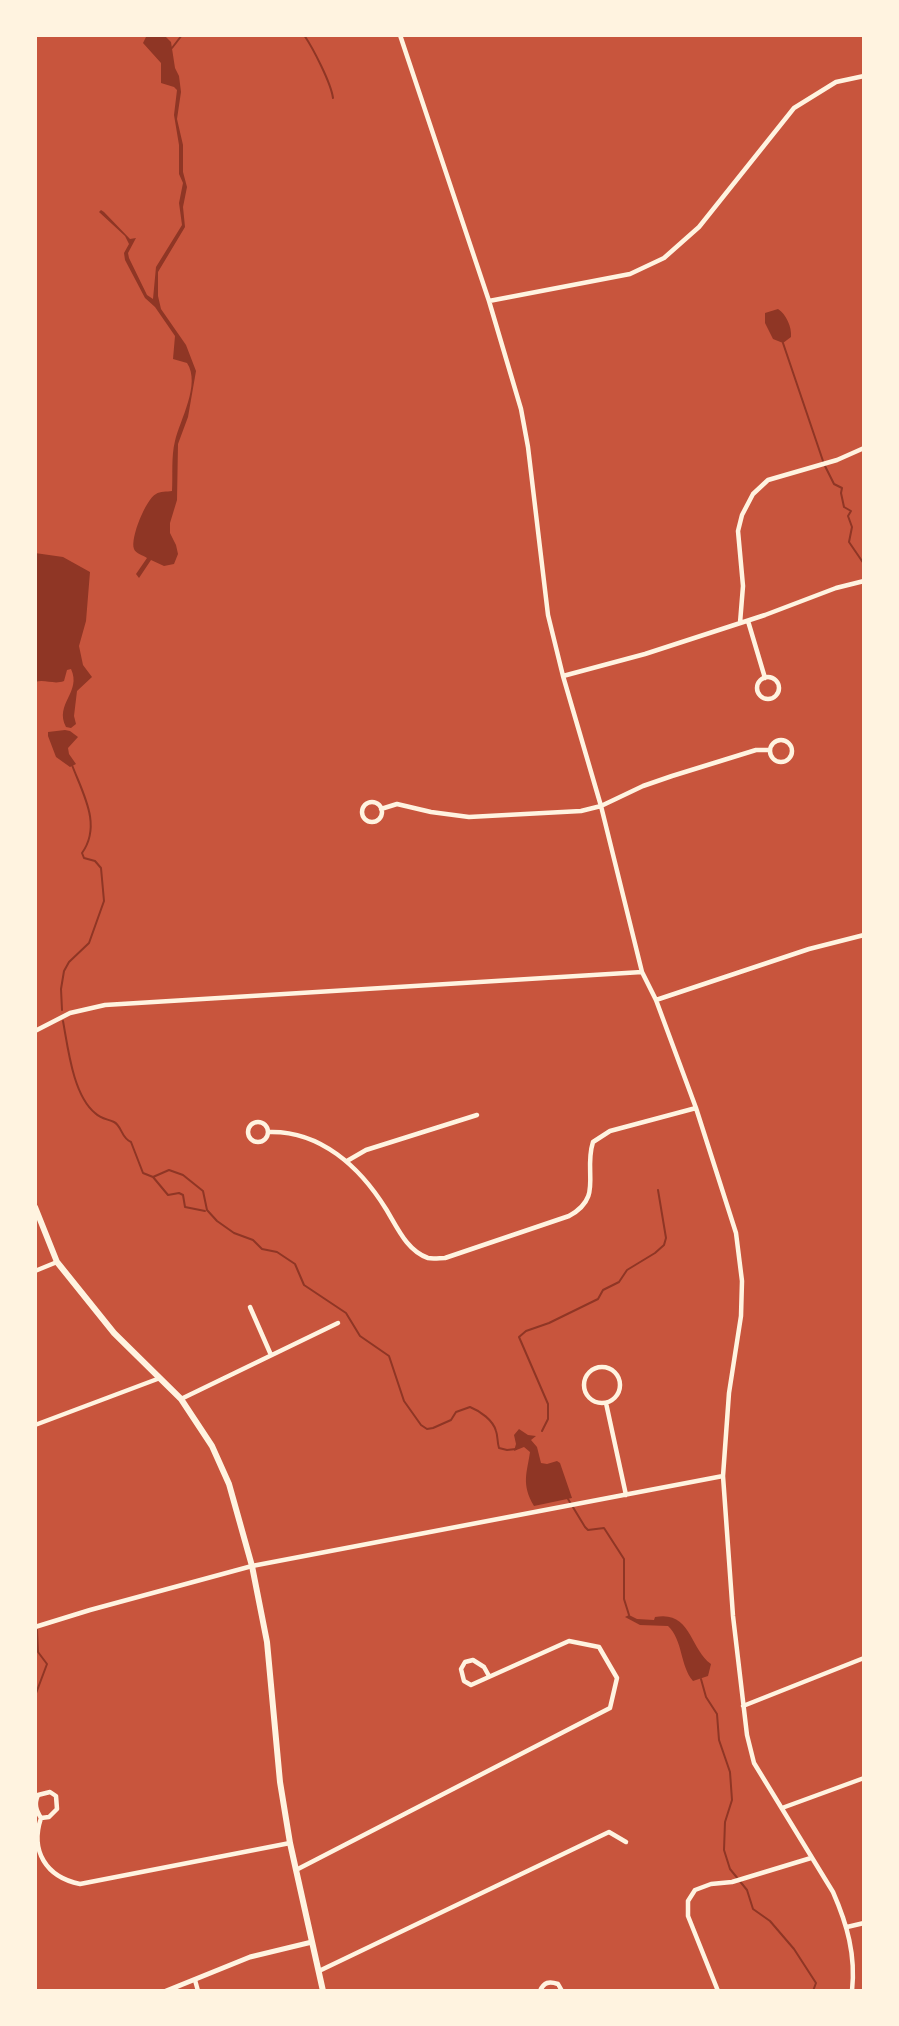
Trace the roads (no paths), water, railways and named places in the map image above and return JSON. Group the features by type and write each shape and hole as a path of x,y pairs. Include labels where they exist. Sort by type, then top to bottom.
{"main road":[{"path":"35,1207 57,1262 114,1333 181,1399 212,1446 229,1484 252,1566 267,1642 280,1782 290,1843 323,1991"}],"street":[{"path":"400,35 489,301 520,409 528,446 544,590 563,676 601,806 642,972 656,1000 732,1214 742,1281 741,1316 729,1392 723,1476 732,1604 743,1706 754,1763 833,1892 847,1927 853,1963 852,1991"},
{"path":"489,301 630,274 664,258 699,228 794,108 836,82 864,76"},
{"path":"740,624 743,586 738,531 747,503 768,480 864,448"},
{"path":"563,676 645,654 740,624 836,588 864,581"},
{"path":"748,621 765,678"},
{"path":"765,678 772,679 778,685 778,693 771,699 763,698 757,691 758,684 765,678"},
{"path":"782,740 790,744 793,752 789,760 780,763 771,757 770,750 774,742 782,740"},
{"path":"381,809 397,804 469,817 554,814 601,806 672,776 756,750 770,750"},
{"path":"369,804 376,804 381,809 380,818 375,822 368,821 363,815 363,809 369,804"},
{"path":"656,1000 809,949 864,936"},
{"path":"35,1031 69,1013 105,1005 642,972"},
{"path":"268,1132 302,1135 323,1144 346,1161 370,1187 408,1244 429,1258 444,1258 579,1211 587,1203 591,1190 588,1156 593,1142 610,1131 696,1108"},
{"path":"346,1161 366,1150 477,1115"},
{"path":"260,1122 266,1125 268,1132 264,1140 257,1142 251,1139 248,1130 251,1124 260,1122"},
{"path":"35,1271 57,1262"},
{"path":"250,1307 271,1355"},
{"path":"181,1399 338,1323"},
{"path":"598,1367 614,1371 620,1381 616,1397 606,1403 595,1402 584,1389 588,1373 598,1367"},
{"path":"35,1425 160,1378"},
{"path":"606,1403 626,1495"},
{"path":"35,1627 252,1566 723,1476"},
{"path":"296,1870 610,1708 617,1678 599,1647 569,1641 489,1676 468,1685 461,1675 461,1669 465,1662 473,1660 484,1667 489,1676"},
{"path":"743,1706 864,1658"},
{"path":"782,1808 864,1778"},
{"path":"41,1818 49,1816 57,1809 56,1796 50,1792 38,1795 36,1800 41,1818 36,1833 37,1847 53,1872 70,1882 80,1884 290,1843"},
{"path":"319,1971 609,1832 626,1842"},
{"path":"718,1991 688,1916 688,1901 695,1890 711,1884 732,1882 811,1858"},
{"path":"847,1927 864,1923"},
{"path":"166,1991 250,1957 312,1942"},
{"path":"195,1980 198,1991"},
{"path":"540,1991 545,1984 551,1982 558,1984 562,1991"}],"waterway":[{"path":"172,48 182,35"},
{"path":"304,35 321,66 333,98"},
{"path":"783,343 823,461"},
{"path":"825,466 834,484 842,488 844,507 851,511 848,516 852,527 849,542 864,564"},
{"path":"62,1010 64,971 69,962 89,943 104,901 101,868 95,861 84,858 82,853 88,842 91,820 72,765"},
{"path":"63,1021 81,1095 97,1115 119,1126 125,1138 131,1142 143,1173 153,1177 169,1170 183,1175 203,1191 207,1210 217,1221 234,1233 253,1240 262,1249 277,1252 295,1264 304,1285 346,1313 360,1336 389,1356 404,1401 421,1425 427,1429 433,1428 451,1420 456,1412 470,1407 482,1413 492,1423 497,1433 499,1448 516,1449"},
{"path":"153,1177 168,1195 183,1195 185,1207 205,1211"},
{"path":"542,1431 548,1419 548,1404 519,1337 526,1331 598,1299 603,1290 619,1282 627,1270 664,1245 666,1238 658,1190"},
{"path":"568,1499 585,1527 588,1530 604,1528 624,1559 624,1599 629,1615"},
{"path":"35,1696 47,1664 38,1652 37,1630"},
{"path":"701,1679 706,1697 717,1714 719,1740 730,1772 732,1800 725,1822 724,1850 730,1869 747,1890 753,1909 770,1921 794,1949 816,1983 813,1991"}]}
